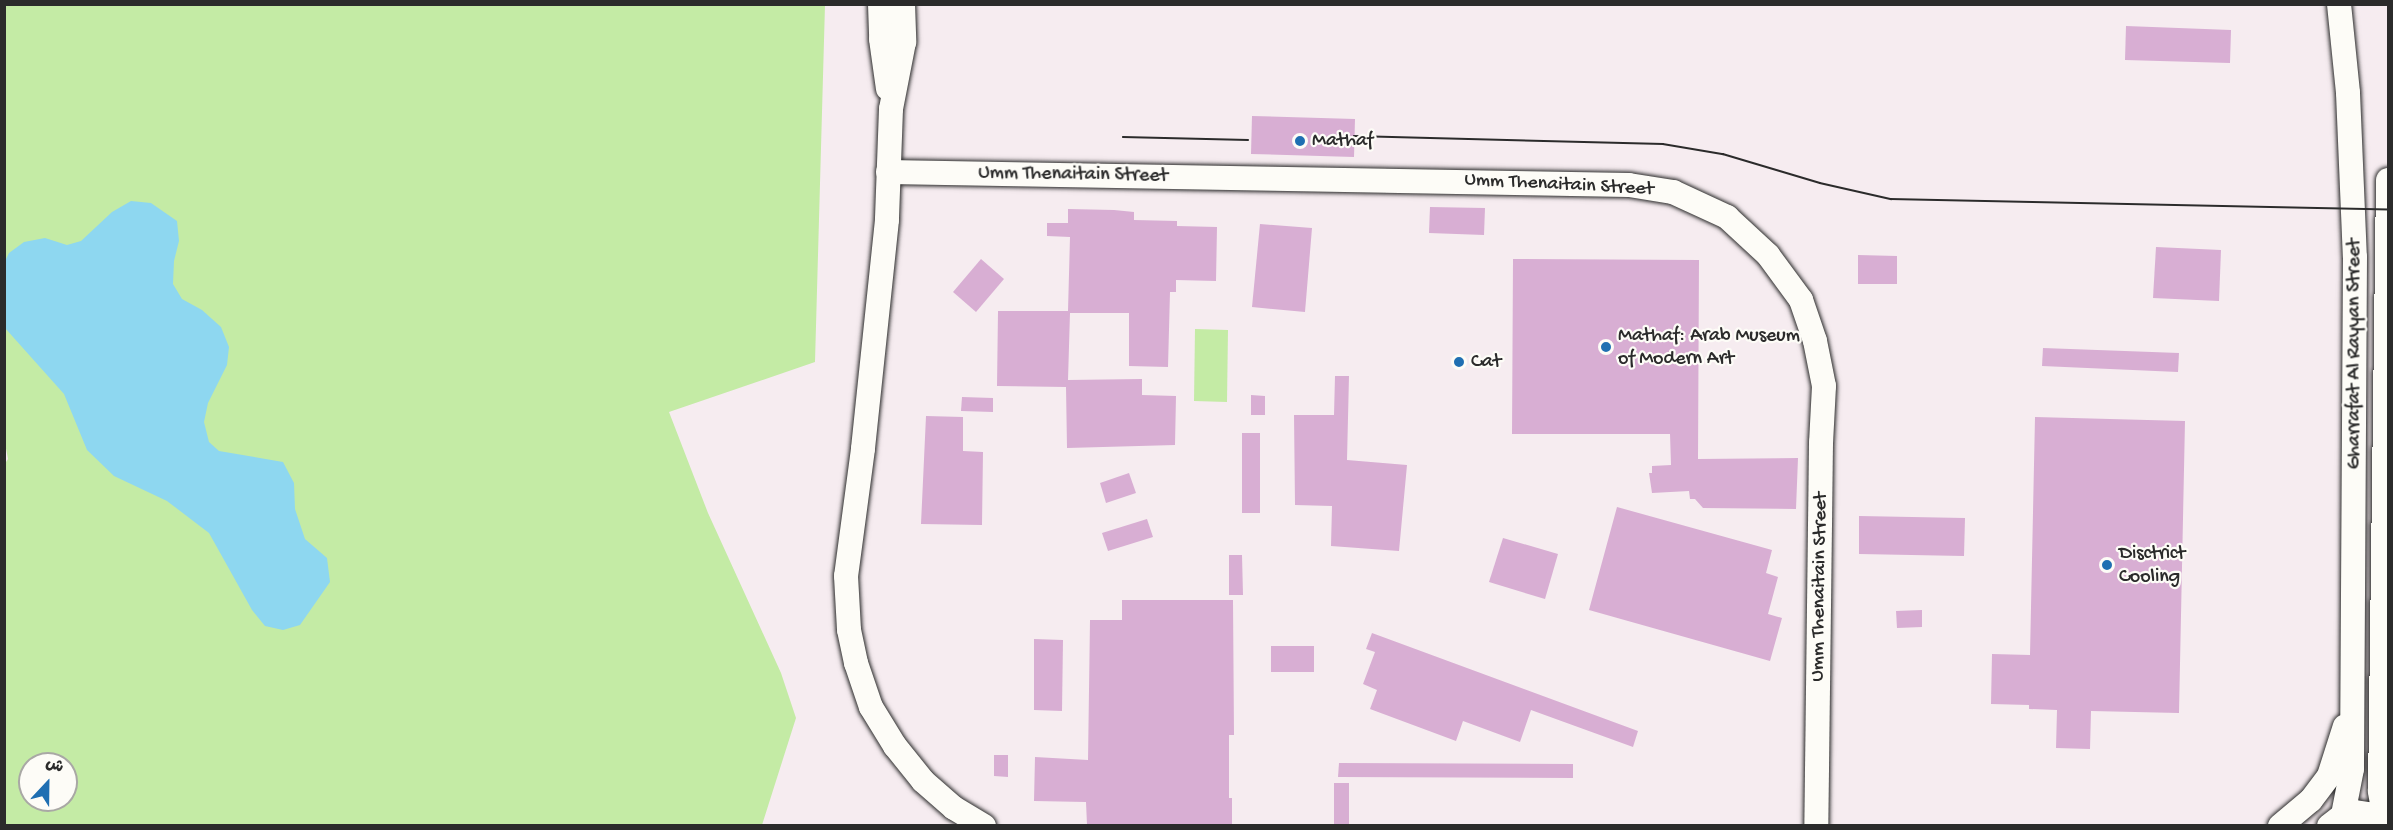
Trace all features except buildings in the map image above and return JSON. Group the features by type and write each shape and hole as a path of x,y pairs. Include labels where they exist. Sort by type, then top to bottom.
{"street":[{"path":"880,4 881,39 891,109"},
{"path":"903,4 904,42 891,109 887,220 863,449 846,576 849,630 856,663 871,707 895,746 923,781 954,808 984,825"},
{"name":"Gharrafat Al Rayyan Street","path":"2332,822 2352,769 2356,542 2355,257 2348,93 2339,4"},
{"name":"Umm Thenaitain Street","path":"888,172 1629,185 1673,192 1727,217 1768,255 1801,300 1815,341 1824,386 1821,443 1816,825"},
{"name":"Gharrafat Al Rayyan Street","path":"2385,825 2380,791 2388,180"},
{"name":"Gharrafat Al Rayyan Street","path":"2280,825 2311,800 2329,776 2352,704"},
{"path":"2332,822 2355,812 2367,814 2385,825"}],"green space":[{"path":"5,5 825,5 815,362 669,412 708,513 781,673 796,718 762,825 5,826 4,465 8,459 4,438"},
{"path":"1195,329 1228,330 1227,402 1194,401"}],"water":[{"path":"131,201 151,203 177,221 179,241 174,261 173,284 182,299 202,310 221,327 229,347 227,365 208,403 204,422 209,442 219,451 283,462 294,483 295,509 305,539 327,558 330,582 300,625 283,630 265,626 252,610 209,533 167,501 114,476 87,450 64,394 5,328 5,261 9,253 24,242 45,238 67,245 81,241 112,212"}],"tram line":[{"path":"1354,136 1663,144 1723,154 1820,183 1891,199 2388,209"},
{"path":"1123,137 1248,140"}],"place":[{"name":"Mathaf","path":"1300,141"},
{"name":"Mathaf: Arab Museum of Modern Art","path":"1606,347"},
{"name":"Cat","path":"1459,362"},
{"name":"Disctrict Cooling","path":"2107,565"}]}
